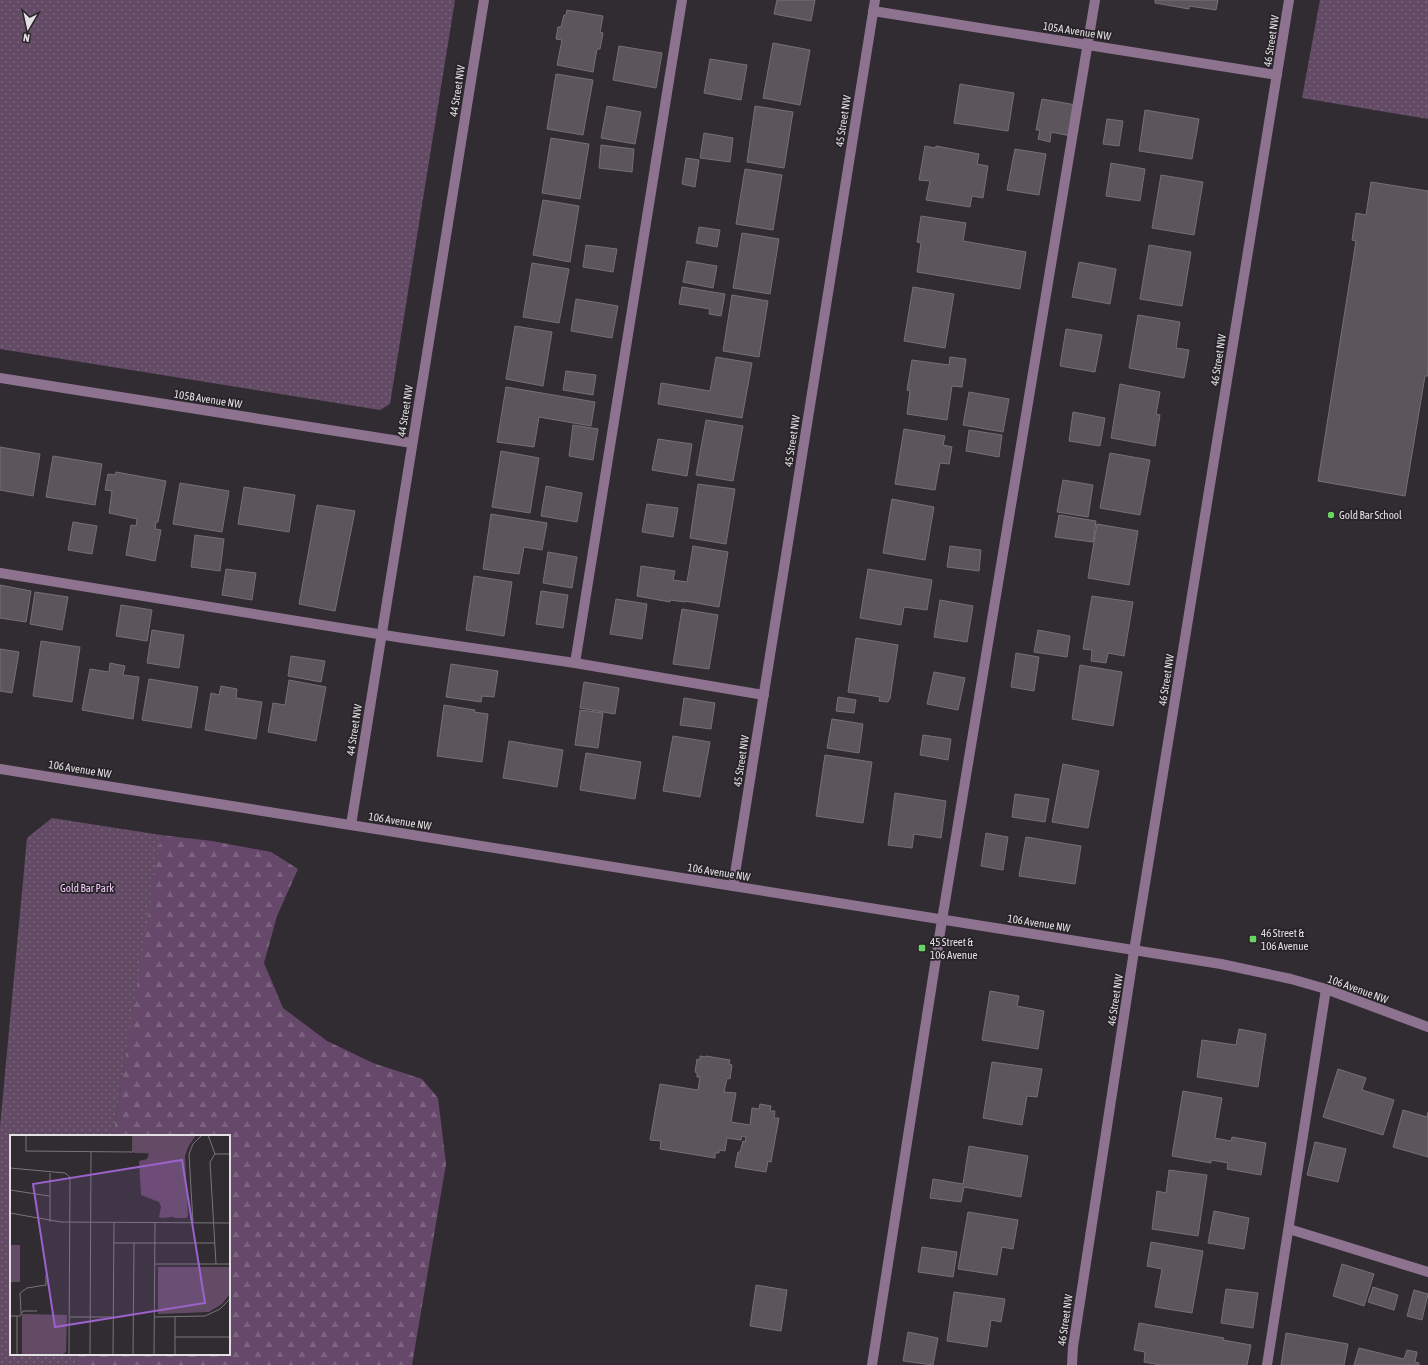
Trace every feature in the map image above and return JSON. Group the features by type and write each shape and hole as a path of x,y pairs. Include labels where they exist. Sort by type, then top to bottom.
{"street":[{"name":"44 Street NW","path":"351,825 484,0"},
{"path":"575,663 682,0"},
{"name":"45 Street NW","path":"733,886 875,0"},
{"path":"872,1365 942,920 1095,0"},
{"name":"46 Street NW","path":"1072,1365 1073,1347 1134,951 1289,0"},
{"name":"105A Avenue NW","path":"873,11 1277,75"},
{"name":"105B Avenue NW","path":"0,378 412,443"},
{"path":"0,573 575,663 764,695"},
{"name":"106 Avenue NW","path":"0,769 1221,964 1291,979 1326,989 1428,1027"},
{"path":"1268,1365 1326,989"},
{"path":"1289,1229 1428,1272"}],"green space":[{"path":"0,0 455,0 390,404 380,410 0,349"},
{"path":"1320,0 1428,0 1428,119 1302,98"},
{"name":"Gold Bar Park","path":"52,818 161,835 113,1135 10,1135 10,1355 78,1355 76,1365 0,1365 0,1127 27,838"},
{"path":"161,835 212,841 271,852 298,869 277,916 264,963 283,1008 327,1041 373,1063 422,1079 438,1098 446,1164 412,1365 76,1365 78,1355 230,1355 230,1135 113,1135 127,1047 100,845"}],"building":[{"path":"777,0 815,0 811,21 774,14"},
{"path":"1155,0 1218,0 1216,10 1189,6 1189,9 1155,3"},
{"path":"567,10 603,16 600,32 603,33 600,49 597,49 593,72 557,65 562,40 556,39 558,27 561,27"},
{"path":"773,43 810,50 800,105 763,98"},
{"path":"619,46 662,53 656,88 613,80"},
{"path":"710,59 747,65 741,100 704,93"},
{"path":"556,74 593,80 583,135 547,129"},
{"path":"960,84 1014,93 1008,131 954,123"},
{"path":"1042,99 1076,105 1071,136 1051,132 1050,142 1038,139 1040,130 1036,130"},
{"path":"607,106 641,112 635,144 601,138"},
{"path":"755,106 793,112 784,168 747,162"},
{"path":"1145,110 1199,119 1192,159 1139,151"},
{"path":"1107,119 1123,121 1119,146 1103,144"},
{"path":"704,133 733,138 730,162 700,158"},
{"path":"551,138 589,144 580,199 542,193"},
{"path":"601,145 634,149 632,172 599,168"},
{"path":"925,146 935,148 936,146 979,154 977,164 988,166 983,198 972,196 970,207 926,200 930,181 919,180"},
{"path":"1015,149 1046,154 1039,195 1007,190"},
{"path":"686,158 699,160 695,187 682,184"},
{"path":"1111,163 1145,169 1140,201 1106,196"},
{"path":"745,169 782,175 773,230 736,224"},
{"path":"1161,175 1203,182 1194,235 1152,228"},
{"path":"1371,182 1428,191 1428,376 1425,376 1405,496 1318,481 1356,241 1352,240 1356,213 1366,215"},
{"path":"543,200 579,206 570,262 533,255"},
{"path":"921,216 966,223 963,241 1026,252 1020,289 917,272 921,243 917,242"},
{"path":"699,227 720,230 717,247 696,243"},
{"path":"742,233 779,239 770,294 733,288"},
{"path":"586,245 617,249 613,272 583,267"},
{"path":"1149,245 1191,252 1182,306 1140,299"},
{"path":"687,261 717,266 713,288 683,282"},
{"path":"1079,262 1116,269 1110,304 1072,297"},
{"path":"532,263 569,269 559,323 523,317"},
{"path":"682,287 725,294 721,316 709,314 710,309 679,304"},
{"path":"913,287 954,294 945,348 904,341"},
{"path":"732,295 768,301 759,357 723,351"},
{"path":"576,299 618,306 612,338 571,331"},
{"path":"1138,315 1180,322 1176,348 1189,350 1184,378 1129,368"},
{"path":"515,326 552,332 543,386 506,379"},
{"path":"1066,329 1102,335 1095,372 1060,366"},
{"path":"716,357 752,363 742,418 658,404 661,383 710,391"},
{"path":"950,357 966,359 962,387 952,386 947,420 907,414 910,391 907,390 912,360 949,365"},
{"path":"566,371 596,375 593,395 563,390"},
{"path":"1120,384 1160,392 1156,414 1160,415 1155,446 1111,438"},
{"path":"506,387 595,402 591,426 539,417 534,447 497,442"},
{"path":"969,392 1009,399 1003,432 963,425"},
{"path":"1073,412 1105,418 1100,446 1069,441"},
{"path":"706,420 743,426 733,481 696,475"},
{"path":"573,425 598,429 593,460 569,456"},
{"path":"904,429 945,436 943,445 952,447 949,464 940,463 935,490 895,484"},
{"path":"969,430 1002,435 999,457 966,451"},
{"path":"658,439 692,444 687,476 652,470"},
{"path":"0,447 40,454 33,496 0,490"},
{"path":"501,451 539,458 530,513 492,507"},
{"path":"1110,453 1150,460 1140,515 1100,508"},
{"path":"53,456 102,464 95,505 46,497"},
{"path":"116,472 166,481 158,522 156,522 155,529 161,530 155,561 126,555 131,525 136,526 137,519 109,513 112,491 105,490 108,474 115,475"},
{"path":"1063,480 1093,485 1088,517 1057,512"},
{"path":"180,483 229,491 222,532 173,524"},
{"path":"698,484 735,489 726,544 690,538"},
{"path":"546,486 582,493 577,522 541,516"},
{"path":"244,487 295,495 289,532 238,524"},
{"path":"892,499 934,507 925,560 883,553"},
{"path":"647,504 678,508 673,537 642,532"},
{"path":"317,505 355,511 335,611 299,604"},
{"path":"491,514 547,523 542,550 524,547 519,574 483,569"},
{"path":"1059,515 1096,521 1093,542 1055,537"},
{"path":"73,522 97,526 92,554 68,550"},
{"path":"1097,524 1138,531 1129,585 1088,578"},
{"path":"195,535 224,539 220,571 191,567"},
{"path":"693,546 728,552 719,607 685,601 670,600 670,602 637,596 641,566 675,571 673,580 687,582"},
{"path":"950,546 981,550 979,571 947,567"},
{"path":"548,552 577,557 572,588 543,583"},
{"path":"226,569 256,573 252,600 222,595"},
{"path":"868,569 932,580 927,610 904,607 901,625 860,618"},
{"path":"474,576 512,582 504,636 466,630"},
{"path":"0,585 31,591 26,622 0,618"},
{"path":"541,591 568,595 563,628 536,624"},
{"path":"35,592 68,597 62,630 30,624"},
{"path":"1092,596 1133,602 1124,656 1108,653 1106,663 1091,661 1092,650 1083,649"},
{"path":"616,599 647,604 642,639 610,634"},
{"path":"940,600 973,606 967,642 934,637"},
{"path":"121,605 152,610 147,641 116,636"},
{"path":"682,609 718,615 709,669 673,664"},
{"path":"152,630 184,635 179,668 147,663"},
{"path":"1038,630 1070,636 1067,657 1034,652"},
{"path":"856,638 898,645 890,699 888,702 879,701 880,697 848,692"},
{"path":"41,641 80,647 72,702 33,696"},
{"path":"0,649 19,652 12,693 0,691"},
{"path":"1016,653 1039,657 1034,691 1011,687"},
{"path":"291,656 325,661 321,682 288,676"},
{"path":"110,663 125,666 123,675 139,677 133,719 82,710 90,669 109,672"},
{"path":"451,664 498,671 494,697 482,696 481,702 446,697"},
{"path":"1080,665 1122,672 1113,726 1072,719"},
{"path":"934,672 965,678 958,710 927,704"},
{"path":"149,679 198,687 191,728 142,720"},
{"path":"289,680 326,687 316,741 268,732 273,703 285,705"},
{"path":"584,682 619,688 615,714 580,708"},
{"path":"221,686 237,689 236,698 262,702 256,739 205,730 211,693 219,695"},
{"path":"838,697 856,700 854,713 836,711"},
{"path":"684,698 715,703 711,729 680,725"},
{"path":"444,705 475,710 474,712 488,714 482,762 437,756"},
{"path":"580,710 603,713 598,748 575,745"},
{"path":"832,719 863,724 859,753 827,748"},
{"path":"923,735 951,739 948,760 920,755"},
{"path":"673,736 710,742 700,797 663,791"},
{"path":"509,741 563,750 557,787 503,778"},
{"path":"586,753 641,762 635,799 580,790"},
{"path":"825,755 872,762 863,823 816,816"},
{"path":"1063,764 1099,771 1088,828 1052,822"},
{"path":"895,793 946,801 941,838 914,834 912,848 888,845"},
{"path":"1015,794 1049,799 1045,822 1012,817"},
{"path":"986,833 1008,837 1003,870 981,866"},
{"path":"1026,837 1081,846 1075,884 1019,876"},
{"path":"990,991 1019,996 1017,1006 1044,1011 1038,1049 982,1040"},
{"path":"1239,1029 1266,1034 1258,1087 1197,1077 1202,1040 1236,1045"},
{"path":"700,1056 730,1060 729,1064 732,1065 730,1079 727,1078 724,1092 736,1093 731,1122 750,1125 752,1108 759,1109 760,1104 771,1106 770,1111 775,1111 774,1118 779,1118 771,1162 768,1161 766,1172 735,1167 738,1152 740,1152 743,1141 745,1142 746,1137 742,1136 741,1140 727,1138 725,1151 719,1150 719,1153 715,1153 715,1158 660,1149 661,1141 650,1140 660,1084 698,1090 700,1077 697,1077 697,1073 695,1072 697,1059 700,1060"},
{"path":"992,1062 1042,1069 1037,1097 1027,1096 1022,1125 983,1118"},
{"path":"1338,1069 1366,1078 1362,1090 1394,1100 1383,1135 1323,1117"},
{"path":"1183,1091 1222,1098 1215,1138 1231,1141 1232,1137 1266,1143 1261,1175 1227,1169 1228,1163 1211,1160 1211,1163 1172,1156"},
{"path":"1403,1110 1427,1117 1428,1112 1428,1157 1393,1147"},
{"path":"1315,1142 1346,1149 1338,1182 1307,1175"},
{"path":"969,1146 1028,1156 1021,1197 964,1187 961,1202 930,1198 933,1179 963,1184"},
{"path":"1169,1170 1207,1175 1198,1236 1152,1229 1157,1191 1166,1193"},
{"path":"1214,1211 1249,1218 1244,1249 1208,1243"},
{"path":"968,1212 1018,1220 1013,1249 1002,1247 997,1275 958,1269"},
{"path":"1151,1242 1203,1251 1192,1313 1155,1307 1162,1269 1147,1266"},
{"path":"922,1247 957,1252 953,1277 918,1272"},
{"path":"1342,1264 1374,1274 1364,1306 1333,1296"},
{"path":"756,1285 787,1290 781,1331 750,1326"},
{"path":"1373,1287 1398,1295 1394,1310 1368,1302"},
{"path":"1226,1289 1258,1293 1253,1328 1221,1323"},
{"path":"1414,1290 1428,1294 1422,1320 1407,1316"},
{"path":"954,1292 1005,1299 1001,1322 991,1320 987,1347 947,1341"},
{"path":"1139,1323 1224,1338 1223,1340 1251,1345 1247,1365 1160,1365 1144,1362 1145,1352 1134,1350"},
{"path":"908,1332 938,1338 933,1365 903,1361"},
{"path":"1286,1333 1348,1344 1344,1365 1281,1365"},
{"path":"1359,1348 1404,1359 1407,1350 1417,1352 1415,1362 1419,1363 1419,1365 1354,1365"}],"place":[{"name":"Gold Bar School","path":"1331,515"},
{"name":"46 Street & 106 Avenue","path":"1253,939"},
{"name":"45 Street & 106 Avenue","path":"922,948"}]}
